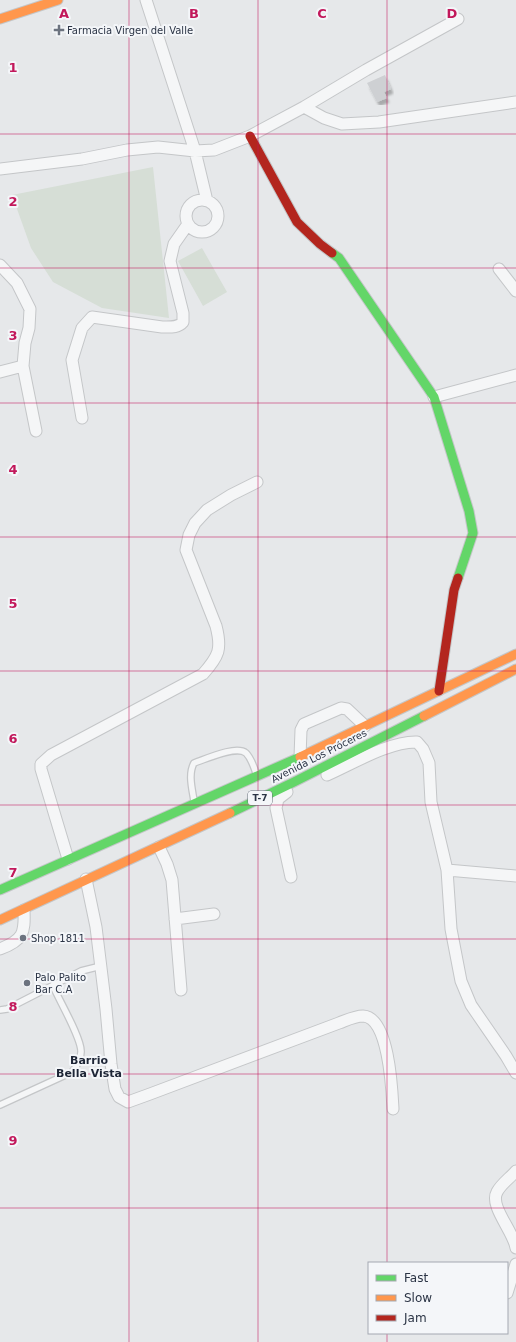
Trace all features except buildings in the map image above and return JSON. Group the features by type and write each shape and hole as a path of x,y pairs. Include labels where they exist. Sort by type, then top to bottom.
{"main road":[{"path":"0,19 58,0"},
{"path":"250,136 297,222 320,244 339,258 434,397 469,511 472,533 454,590 439,691"},
{"name":"Avenida Los Próceres","path":"0,890 300,757 516,654"},
{"name":"Avenida Los Próceres","path":"0,920 297,782 516,669"}],"street":[{"path":"146,0 195,151 207,201"},
{"path":"0,169 82,159 135,149 158,147 195,151 214,150 250,136 458,19"},
{"path":"304,107 324,118 342,124 379,122 516,102"},
{"path":"202,200 207,201 216,208 218,219 216,224 208,231 202,232 192,228 188,224 186,214 191,204 202,200"},
{"path":"82,418 72,360 82,328 92,317 162,327 173,327 180,325 183,322 183,313 170,261 174,244 188,224"},
{"path":"0,265 17,283 30,309 29,328 25,343 23,366 36,430"},
{"path":"499,269 516,290"},
{"path":"0,372 23,366"},
{"path":"434,397 516,375"},
{"path":"68,860 41,769 41,764 51,755 203,674 214,662 218,652 219,639 216,626 186,550 189,535 195,523 207,510 231,495 257,482"},
{"path":"300,757 301,730 304,724 341,708 347,708 365,726"},
{"path":"291,877 276,808 278,798 297,782 309,782 320,779 385,748 406,741 417,742 423,749 429,763 431,802 447,870 451,929 461,981 471,1006 516,1073"},
{"path":"159,847 167,864 172,880 181,990"},
{"path":"447,870 516,876"},
{"path":"86,879 96,927 106,1009 110,1064 115,1089 119,1097 128,1102 215,1071 351,1019 364,1016 375,1021 384,1041 391,1077 393,1108"},
{"path":"0,949 16,942 22,933 24,910"},
{"path":"175,919 214,914"},
{"path":"516,1171 496,1193 495,1200 497,1208 510,1231 516,1248"},
{"path":"508,1290 516,1264"}],"lane":[{"path":"194,804 191,768 194,763 235,750 242,751 246,754 257,775"},
{"path":"0,1010 7,1009 81,972 101,966"},
{"path":"0,1105 72,1072 79,1062 81,1051 79,1041 53,986"}],"shaded area":[{"path":"153,167 169,318 102,308 53,282 31,248 12,195"},
{"path":"202,248 227,292 203,306 178,261"}],"traffic: fast":[{"path":"332,253 339,258 434,397 469,511 473,533 458,578"},
{"path":"230,813 424,716"},
{"path":"0,890 300,757"}],"traffic: slow":[{"path":"0,19 58,0"},
{"path":"300,757 516,654"},
{"path":"424,716 516,669"},
{"path":"0,920 230,813"}],"traffic: jam":[{"path":"250,136 297,222 320,244 332,253"},
{"path":"439,691 454,590 458,578"}],"place":[{"name":"Farmacia Virgen del Valle","path":"59,30"},
{"name":"Shop 1811","path":"23,938"},
{"name":"Palo Palito Bar C.A","path":"27,983"}],"district":[{"name":"Barrio Bella Vista","path":"89,1066"}]}
